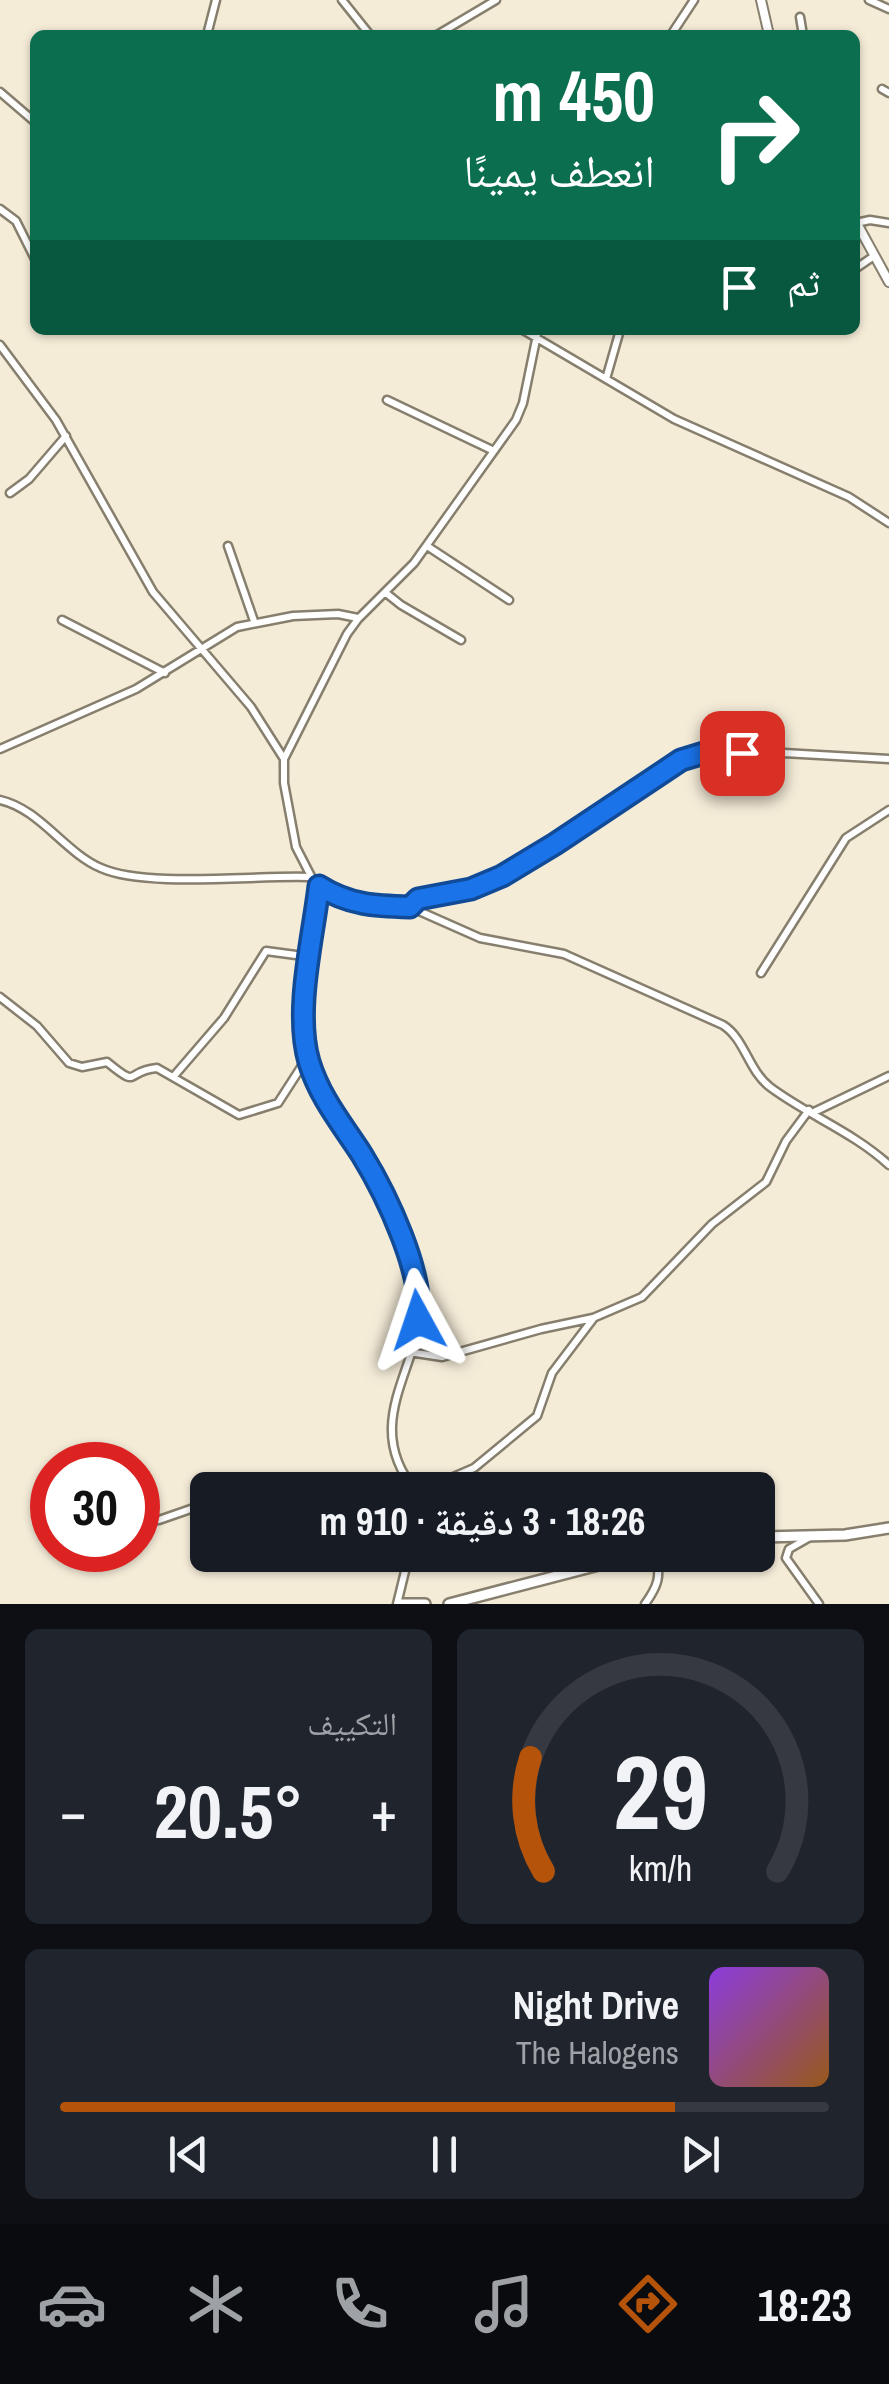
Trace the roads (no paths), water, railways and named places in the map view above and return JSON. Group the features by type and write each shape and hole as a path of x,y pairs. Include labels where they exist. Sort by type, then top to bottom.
{"main road":[{"path":"775,1537 889,1528"},
{"path":"449,1604 565,1572"},
{"path":"399,1604 425,1604"}],"street":[{"path":"208,30 216,0"},
{"path":"445,30 496,0"},
{"path":"674,30 694,0"},
{"path":"761,0 768,30"},
{"path":"869,0 889,9"},
{"path":"346,3 366,30"},
{"path":"800,17 802,30"},
{"path":"0,92 30,118"},
{"path":"0,209 16,220 30,249"},
{"path":"860,222 889,223"},
{"path":"860,230 889,282"},
{"path":"860,266 874,256"},
{"path":"536,335 520,412 428,546 358,618 284,759 293,836 310,877 344,900 366,906 410,907 480,938 552,950 583,960 722,1025 732,1031 758,1076 868,1146 889,1165"},
{"path":"539,335 674,418 849,498 889,523"},
{"path":"606,378 619,335"},
{"path":"0,346 66,436 154,592 251,707 284,759"},
{"path":"387,400 494,451"},
{"path":"10,493 29,478 66,436"},
{"path":"228,546 254,621"},
{"path":"428,546 509,600"},
{"path":"386,593 401,606 461,640"},
{"path":"0,749 166,674 225,633 254,621 338,614 358,618"},
{"path":"62,620 166,674"},
{"path":"410,907 418,899 471,889 502,876 576,831 650,778 692,755 784,753 889,758"},
{"path":"0,800 23,808 86,860 117,874 310,877"},
{"path":"761,974 846,838 889,810"},
{"path":"319,886 304,1014 308,1058 331,1112 362,1156 407,1249 420,1298 395,1402 392,1433 403,1472"},
{"path":"174,1076 224,1018 266,951 310,957"},
{"path":"0,996 37,1026 70,1063 82,1068 107,1062 126,1078 153,1068 174,1076 231,1113 246,1115 278,1103 308,1058"},
{"path":"409,1352 442,1357 593,1318 642,1297 712,1224 766,1182 786,1141 811,1111 889,1076"},
{"path":"465,1472 537,1416 552,1373 593,1318"},
{"path":"160,1520 190,1509"},
{"path":"811,1536 789,1549 786,1558 819,1604"},
{"path":"399,1604 406,1572"},
{"path":"645,1604 658,1586 660,1572"}]}
